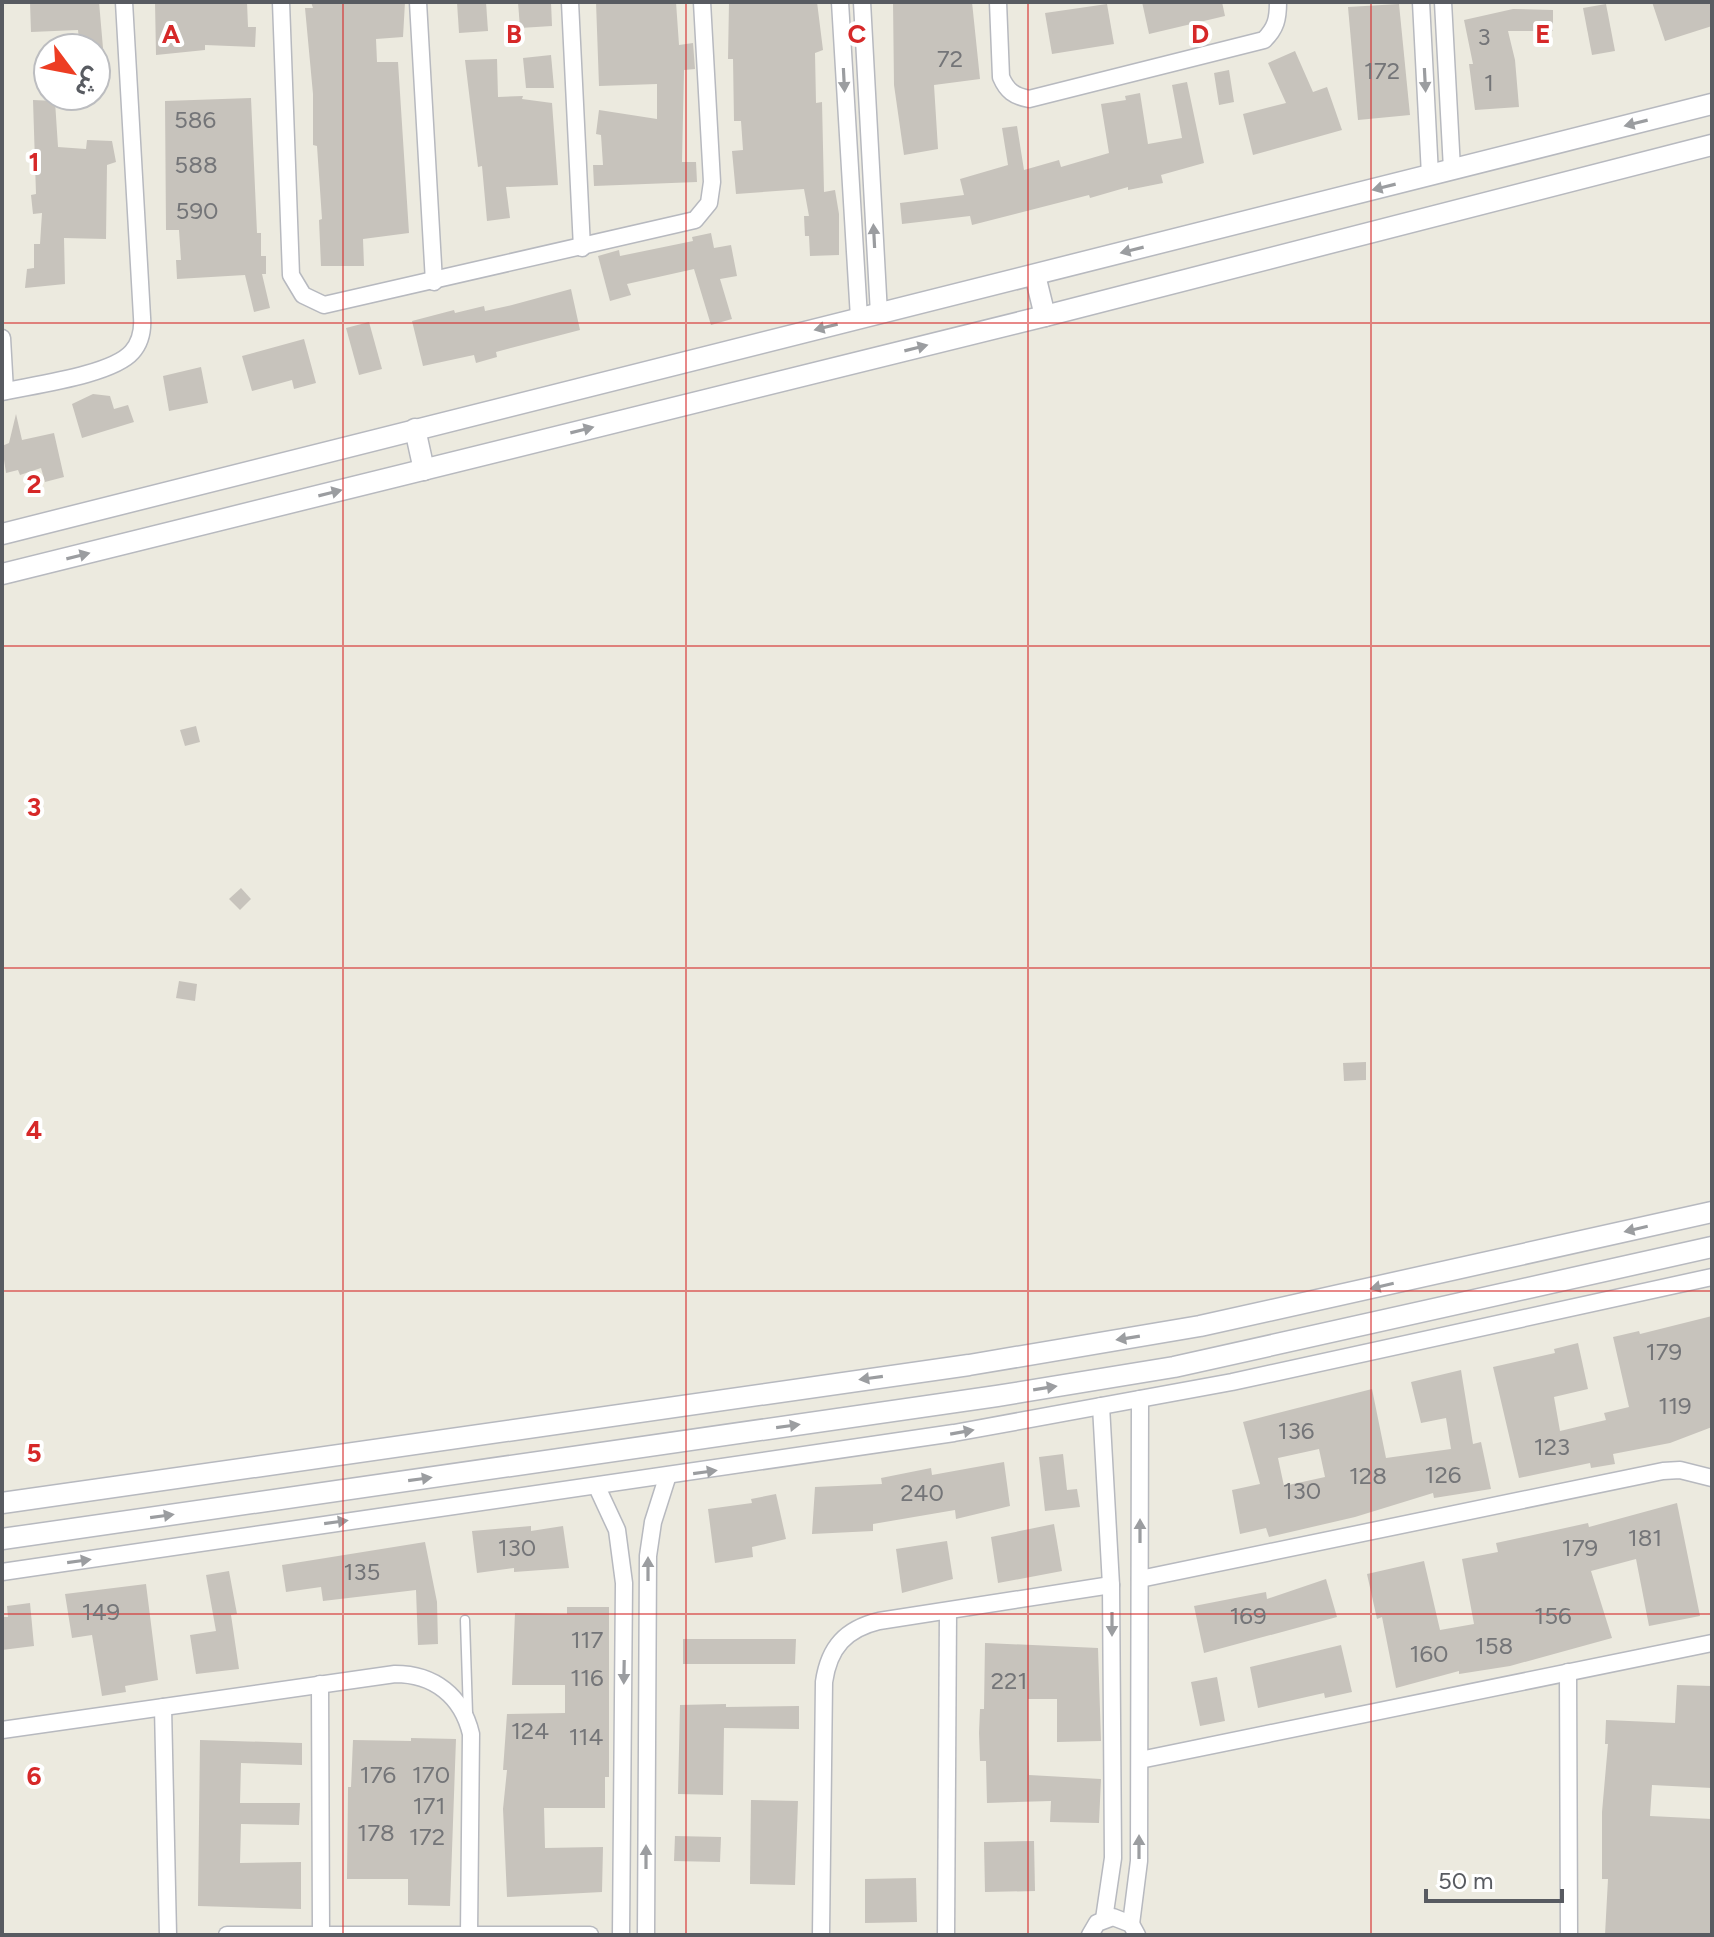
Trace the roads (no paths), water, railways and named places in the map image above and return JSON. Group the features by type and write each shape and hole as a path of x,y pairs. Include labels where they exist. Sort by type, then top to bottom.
{"street":[{"path":"2,338 4,392 121,361 131,353 143,330 124,2"},
{"path":"281,2 291,263 296,286 312,302 336,305 687,223 703,213 709,203 712,182 702,2"},
{"path":"418,2 434,282"},
{"path":"570,2 582,248"},
{"path":"840,2 869,316"},
{"path":"862,2 869,316"},
{"path":"998,2 1001,77 1006,89 1029,99 1264,40 1278,19 1278,2"},
{"path":"1421,2 1430,175"},
{"path":"1443,2 1452,169"},
{"path":"2,534 1712,104"},
{"path":"2,574 1045,316 1712,145"},
{"path":"1035,275 1045,316"},
{"path":"415,429 424,470"},
{"path":"2,1503 969,1365 1200,1326 1712,1212"},
{"path":"2,1539 1174,1367 1712,1247"},
{"path":"2,1572 433,1508 667,1478 1101,1406 1712,1277"},
{"path":"1104,1919 1113,1917 1134,1930 1139,1877 1140,1399"},
{"path":"697,1403 701,1438"},
{"path":"1090,1935 1104,1919 1113,1858 1111,1585 1101,1406"},
{"path":"1140,1579 1663,1471 1689,1471 1712,1478"},
{"path":"646,1935 650,1539 667,1478"},
{"path":"597,1487 617,1530 624,1602 621,1935"},
{"path":"821,1935 827,1664 846,1634 862,1625 1111,1585"},
{"path":"624,1602 648,1603"},
{"path":"946,1935 948,1611"},
{"path":"1140,1760 1712,1643"},
{"path":"1568,1672 1569,1935"},
{"path":"2,1730 395,1674 425,1678 451,1694 468,1722 469,1934"},
{"path":"320,1684 321,1933"},
{"path":"163,1707 168,1935"},
{"path":"227,1935 590,1935"}],"lane":[{"path":"465,1620 468,1722"}]}
